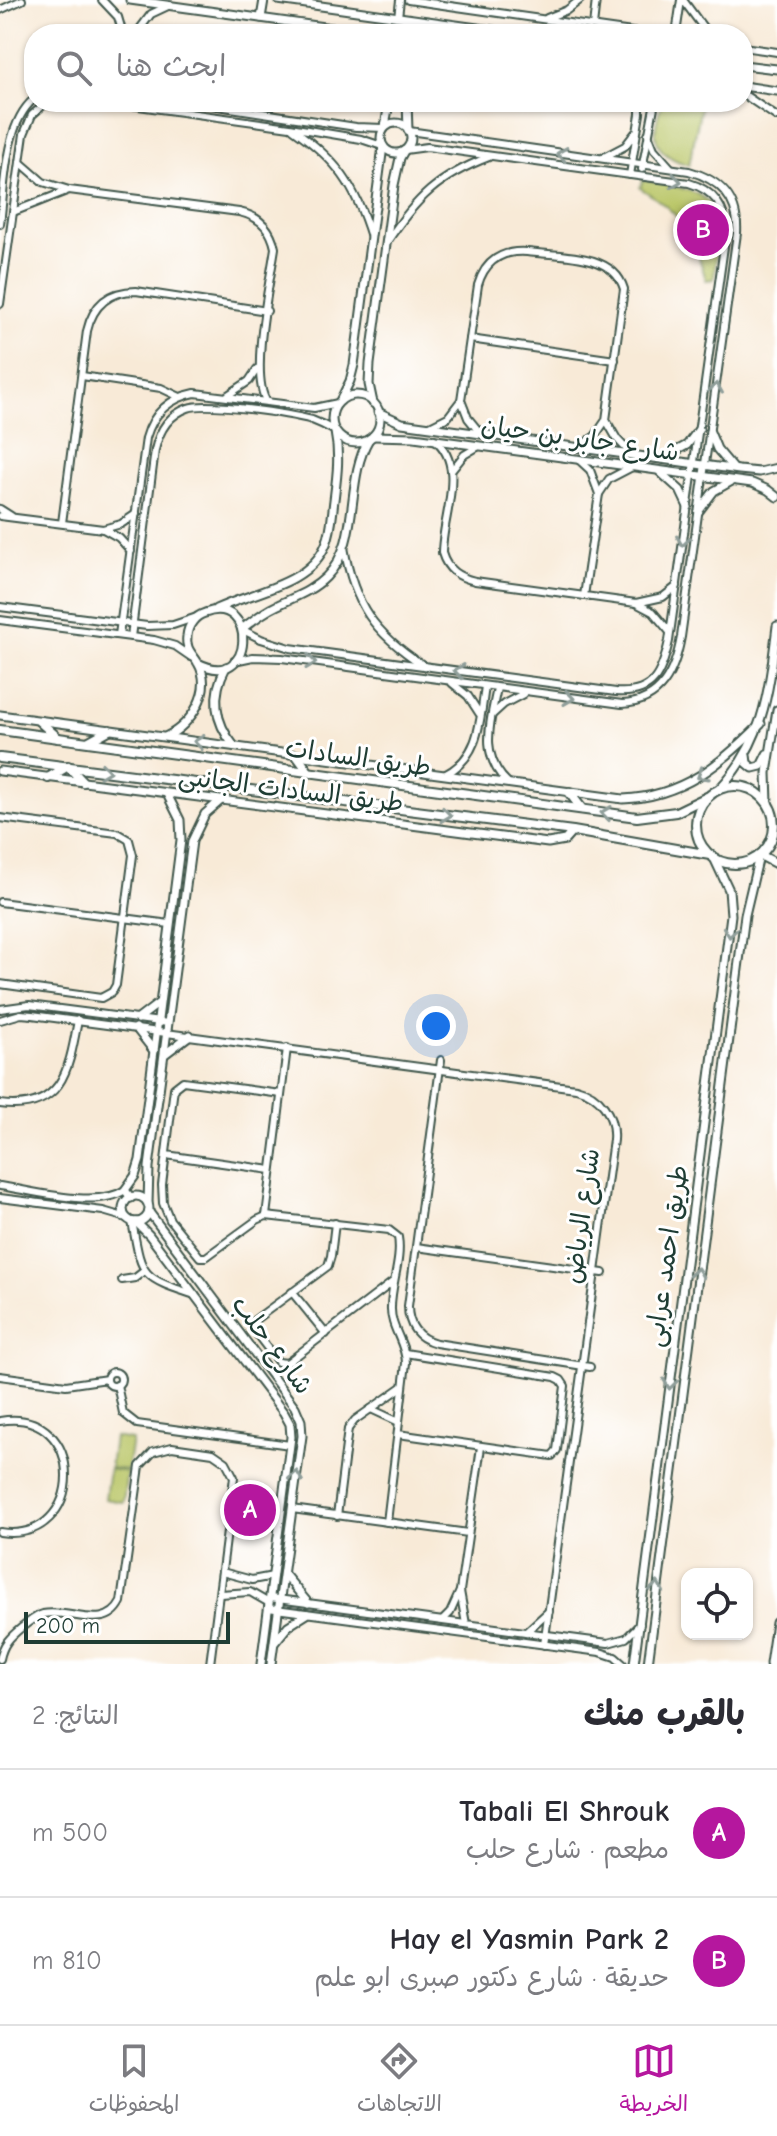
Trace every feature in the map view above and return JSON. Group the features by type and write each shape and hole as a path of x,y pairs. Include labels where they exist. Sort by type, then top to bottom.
{"highway":[{"path":"771,1664 777,1623"}],"main road":[{"path":"39,721 59,738"},
{"name":"طريق السادات","path":"0,730 637,817 676,812 707,797"},
{"path":"87,742 109,730"},
{"path":"297,756 308,771"},
{"name":"طريق السادات","path":"0,758 573,831 655,843 712,856"},
{"path":"48,778 68,766 83,782"},
{"path":"744,787 768,803 775,818 772,837 759,855 740,863 727,863 712,856 703,846 696,830 698,812 707,797 719,789 744,787"},
{"path":"569,792 582,809"},
{"path":"759,855 777,864"}],"street":[{"path":"0,10 22,0"},
{"path":"102,0 118,17 120,24"},
{"path":"130,0 302,24"},
{"path":"261,18 264,0"},
{"path":"278,0 452,24"},
{"path":"398,17 400,0"},
{"path":"410,18 411,0 579,24"},
{"path":"447,0 457,7"},
{"path":"543,19 567,10 580,0"},
{"path":"593,24 596,0"},
{"path":"678,24 682,0"},
{"path":"682,0 700,24"},
{"path":"144,24 151,14 170,5"},
{"path":"753,48 777,52"},
{"path":"753,66 777,69"},
{"path":"753,87 777,91"},
{"path":"753,101 777,117"},
{"path":"0,224 12,137 18,117 24,110"},
{"path":"0,304 23,139 35,112"},
{"path":"188,112 361,139 382,146 390,153 427,147 698,185 720,204 726,232 670,633 660,673 646,687 626,693 597,690 290,648 270,643 243,630 230,615 212,611"},
{"path":"234,661 253,657 282,658 595,702 622,704 640,701 656,693 670,676 681,637 737,233 733,204 716,182 698,174 408,130 394,123 384,128 356,127 257,112"},
{"path":"0,607 160,626 197,617 294,577 313,564 321,554 330,532 339,464 332,419 352,374 382,146 380,137 387,112"},
{"path":"234,746 221,727 216,704 217,691 226,667 243,647 243,630 265,611 316,585 333,568 344,547 356,467 379,425 369,374 398,167 411,139 407,112"},
{"path":"630,175 639,112"},
{"path":"641,176 653,112"},
{"path":"290,127 323,151 347,178 363,211 371,239"},
{"path":"599,159 617,152 637,130"},
{"path":"648,131 659,157 673,169"},
{"path":"12,137 23,139"},
{"path":"387,242 408,210 431,187 458,170 492,156"},
{"path":"20,162 43,182 69,190 239,212 254,216 266,227 275,248 259,366 260,389 267,402"},
{"path":"13,212 69,190"},
{"path":"430,426 448,417 461,400 479,281 492,260 516,251 587,260 599,262 616,272 624,289 606,420 595,436 579,447"},
{"path":"62,523 90,321 96,307 114,294 142,292 267,311"},
{"path":"714,316 726,317"},
{"path":"470,339 615,360"},
{"path":"224,396 241,388 259,366"},
{"path":"82,376 161,388 180,397"},
{"path":"119,635 146,438 159,412 180,397 195,393 314,408 357,395 373,403"},
{"path":"461,400 468,418 481,434"},
{"path":"131,637 155,450 168,421 184,409 204,405 304,419 335,431 351,443 371,438"},
{"path":"159,412 168,421"},
{"name":"شارع جابر بن حيان","path":"378,412 394,421 694,464 759,472 777,468"},
{"path":"606,420 617,439 632,455"},
{"path":"660,459 687,445 699,429"},
{"path":"710,432 717,449 734,469"},
{"name":"شارع جابر بن حيان","path":"371,438 402,435 693,475 760,486 777,497"},
{"path":"434,439 447,452 452,470 442,553 444,561 455,574 475,581 636,603 663,597 677,586"},
{"path":"452,470 464,455 480,445"},
{"path":"578,459 590,470 599,494"},
{"path":"584,596 599,494 609,479 632,467"},
{"path":"658,470 680,490 688,507"},
{"path":"699,511 714,491 733,481"},
{"path":"0,509 11,516"},
{"path":"103,529 121,524 136,514"},
{"path":"0,516 103,529 119,538 131,551"},
{"path":"344,547 353,585 368,617 391,643 426,667"},
{"path":"636,603 660,618 670,633"},
{"path":"163,737 182,727 195,711 201,692 195,660 186,641 191,624 197,617"},
{"path":"0,620 165,642 212,668 226,667"},
{"path":"719,789 746,755 761,724 775,663 777,626"},
{"path":"449,681 468,696 480,715"},
{"path":"446,774 461,765 472,751 485,686"},
{"path":"497,688 491,717 489,757 508,783"},
{"path":"595,702 597,690"},
{"path":"491,717 504,704 528,692"},
{"path":"768,803 767,782 777,710"},
{"name":"طريق السادات الجانبى","path":"0,715 634,799 681,787 720,763 761,724"},
{"path":"746,755 747,763 757,768 771,748"},
{"name":"طريق السادات الجانبى","path":"0,771 548,843 560,842 573,831"},
{"path":"0,1186 95,1199 111,1197 125,1190 133,1181 139,1165 182,830 177,810 167,794"},
{"path":"0,1198 103,1211 132,1220 143,1220 148,1208 149,1167 192,841 199,822 220,801"},
{"path":"0,818 123,835 132,846 133,855 116,985 106,996 101,998 0,984"},
{"name":"طريق احمد عرابى","path":"648,1664 738,964 759,855"},
{"name":"طريق احمد عرابى","path":"634,1664 726,963 731,898 712,856"},
{"path":"0,902 170,924"},
{"path":"726,963 738,964"},
{"path":"0,1020 21,1014 137,1024 160,1001"},
{"path":"0,1009 29,1005 137,1024 154,1051"},
{"path":"0,1104 29,1104 46,1097 60,1084 70,1064 78,1020"},
{"name":"شارع الرياض","path":"137,1024 190,1035 576,1088 590,1092 601,1102 614,1133 544,1645"},
{"path":"164,1056 190,1035"},
{"path":"266,1216 287,1048"},
{"path":"441,1060 408,1315 414,1330 436,1343 590,1367"},
{"path":"281,1094 180,1082 174,1088 163,1203 170,1220 198,1256 206,1257 266,1216 389,1230 396,1234 400,1241 391,1316 405,1353 387,1522"},
{"path":"166,1155 271,1170"},
{"path":"125,1190 131,1198"},
{"path":"131,1198 142,1198 148,1208"},
{"path":"131,1198 124,1207 132,1220 144,1271 155,1281 196,1295"},
{"name":"شارع حلب","path":"148,1208 298,1413 302,1436 271,1664"},
{"name":"شارع حلب","path":"132,1220 149,1235 196,1295 284,1413 291,1431 261,1664"},
{"path":"335,1223 330,1263 251,1324 278,1362 287,1363 394,1281"},
{"path":"416,1247 603,1273"},
{"path":"122,1280 135,1278 144,1271"},
{"path":"292,1292 326,1334"},
{"path":"675,1340 688,1341"},
{"path":"398,1434 548,1457 555,1453 565,1386 561,1380 405,1353"},
{"path":"0,1376 66,1385 107,1379 111,1373 118,1373 121,1379 117,1385 123,1413 137,1424 290,1445"},
{"path":"107,1379 112,1385 117,1385"},
{"path":"337,1516 348,1429 355,1420 403,1386"},
{"path":"371,1409 399,1422"},
{"path":"0,1421 18,1420 31,1424 53,1438 66,1461 68,1477 66,1492 50,1518 30,1530 0,1532"},
{"path":"443,1621 460,1591 481,1447"},
{"path":"0,1659 10,1637 39,1616 54,1614 102,1618 115,1612 121,1602 136,1475 145,1458 162,1448 213,1453 231,1469 234,1485 210,1664"},
{"path":"292,1509 468,1533"},
{"path":"222,1572 252,1580 273,1576"},
{"path":"283,1572 308,1603"},
{"path":"460,1591 466,1624"},
{"path":"220,1594 250,1592 264,1598 278,1610 605,1653 623,1664"},
{"path":"269,1603 279,1599 614,1643 631,1635 640,1624"},
{"path":"526,1632 549,1611"},
{"path":"273,1644 288,1626 307,1614"}],"green space":[{"path":"700,112 689,165 668,156 661,149 656,134 659,114"},
{"path":"643,180 689,191 703,197 712,206 717,232 714,279 706,280 691,237 677,216 640,188"},
{"path":"114,1437 132,1440 127,1470 110,1468"},
{"path":"109,1469 127,1472 123,1502 105,1499"}],"place":[{"name":"Hay el Yasmin Park 2","path":"703,230"},
{"name":"Tabali El Shrouk","path":"250,1510"}]}
